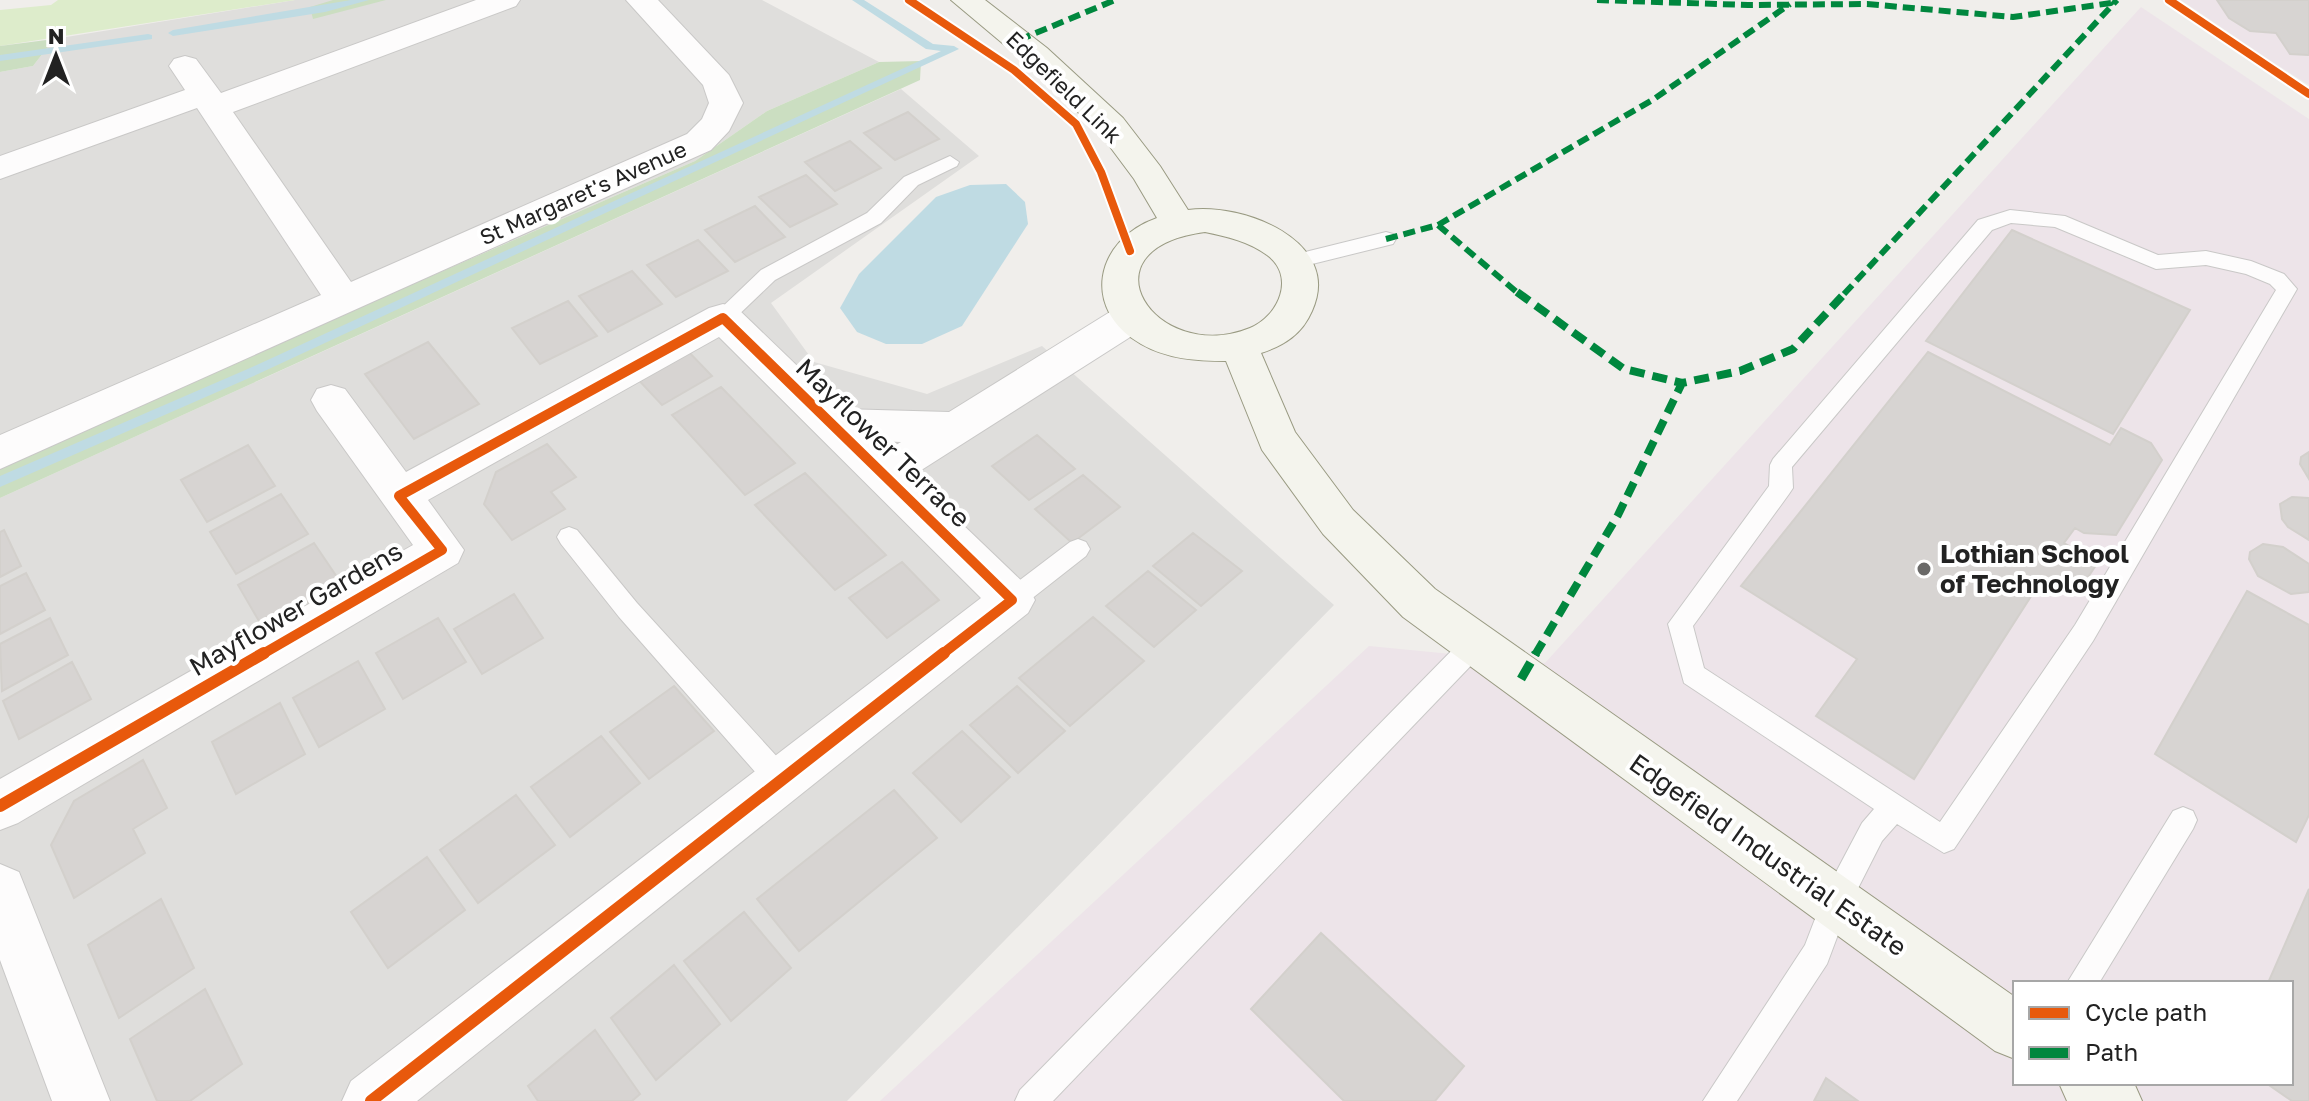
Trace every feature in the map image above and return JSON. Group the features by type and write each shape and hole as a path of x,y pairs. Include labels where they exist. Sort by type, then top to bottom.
{"street":[{"path":"0,168 505,0"},
{"name":"St Margaret's Avenue","path":"0,453 699,142 717,124 726,103 718,82 641,0"},
{"name":"Edgefield Link","path":"966,0 1036,55 1111,125 1148,174 1178,224"},
{"path":"185,66 343,299"},
{"path":"1205,220 1233,223 1270,237 1296,261 1303,282 1300,302 1288,321 1266,337 1239,346 1209,349 1178,344 1152,333 1132,317 1122,301 1118,284 1121,267 1130,251 1143,240 1178,224 1205,220"},
{"name":"Mayflower Terrace","path":"884,473 1132,317"},
{"path":"399,496 723,318"},
{"name":"Mayflower Terrace","path":"723,318 1012,600"},
{"path":"1239,346 1277,439 1338,522 1419,603 1474,645"},
{"name":"Mayflower Gardens","path":"0,806 442,550 399,496 331,400"},
{"name":"Mayflower Terrace","path":"833,424 958,428"},
{"path":"371,1101 1012,600"},
{"name":"Edgefield Industrial Estate","path":"1474,645 2013,1030"},
{"path":"0,890 81,1101"},
{"path":"2091,1085 2113,1101"}],"lane":[{"path":"723,318 768,275 874,218 911,181 950,162"},
{"path":"2010,216 2058,221 2156,262 2206,258 2251,268 2277,279 2287,289 2084,633 1944,840 1894,807 1693,675 1680,624 1781,488 1781,465 1985,225 2010,216"},
{"path":"1296,261 1386,239"},
{"path":"569,537 628,610 781,781"},
{"path":"1012,600 1078,549"},
{"path":"1031,1101 1474,645"},
{"path":"1719,1101 1817,954 1835,903 1872,832 1894,807"},
{"path":"2083,981 2183,820"}],"shaded area":[{"path":"295,0 762,0 879,62 767,111 695,161 0,464 0,72 33,66 54,39"},
{"path":"2181,0 2309,0 2309,85 2271,61"},
{"path":"2141,7 2309,119 2309,1101 880,1101 1369,646 1545,663"},
{"path":"901,89 979,156 771,303 814,362 927,394 1042,346 1334,605 847,1101 0,1101 0,498"}],"green space":[{"path":"58,0 295,0 0,46 0,10 51,5"},
{"path":"333,0 386,0 313,19 310,7"},
{"path":"54,39 33,66 0,72 0,46"},
{"path":"921,61 920,80 0,498 0,464 695,161 767,111 879,62"}],"water":[{"path":"1006,184 1025,202 1028,224 962,326 922,344 886,344 857,332 840,308 859,274 936,197 970,185"}],"building":[{"path":"2217,0 2309,0 2309,55 2290,54 2276,33 2250,31 2229,18"},
{"path":"908,112 939,139 895,160 864,133"},
{"path":"850,141 881,168 835,191 805,162"},
{"path":"806,175 837,204 790,227 759,197"},
{"path":"755,206 785,237 735,262 705,230"},
{"path":"2012,230 2190,310 2113,434 1926,341"},
{"path":"698,240 728,271 676,297 647,265"},
{"path":"632,271 662,304 608,332 579,296"},
{"path":"568,301 597,336 540,364 512,328"},
{"path":"428,342 479,404 414,439 365,374"},
{"path":"683,346 712,376 662,405 633,374"},
{"name":"Lothian School of Technology","path":"1928,352 2110,445 2121,428 2151,443 2162,460 2116,535 2084,533 2075,528 2064,543 2098,562 2077,594 2044,576 1914,779 1816,716 1857,659 1741,586"},
{"path":"721,387 795,463 745,495 672,415"},
{"path":"1037,435 1075,469 1029,500 992,466"},
{"path":"547,444 576,477 551,492 565,509 512,540 484,504 496,472"},
{"path":"248,445 275,486 207,522 181,480"},
{"path":"2309,452 2309,479 2300,464 2301,457"},
{"path":"805,473 886,555 835,590 755,505"},
{"path":"1083,475 1120,507 1072,543 1035,509"},
{"path":"281,494 308,534 236,574 210,532"},
{"path":"2292,497 2309,498 2309,540 2288,527 2282,519 2280,504"},
{"path":"4,530 21,566 0,577 0,532"},
{"path":"1193,533 1242,571 1201,606 1153,566"},
{"path":"314,543 341,583 263,628 238,585"},
{"path":"2263,544 2283,547 2309,564 2309,592 2291,594 2258,576 2249,559 2250,552"},
{"path":"902,562 939,600 887,638 849,598"},
{"path":"1148,571 1196,610 1154,647 1106,606"},
{"path":"26,573 45,610 0,634 0,586"},
{"path":"2247,591 2309,625 2309,815 2296,842 2155,754"},
{"path":"514,594 543,638 482,674 454,629"},
{"path":"1093,617 1144,661 1070,726 1019,678"},
{"path":"50,618 68,655 2,691 0,644"},
{"path":"438,618 466,662 403,699 376,653"},
{"path":"358,661 385,709 319,747 293,698"},
{"path":"72,662 91,699 19,739 3,701"},
{"path":"674,686 714,731 649,779 610,732"},
{"path":"1017,686 1065,731 1018,773 970,725"},
{"path":"280,703 305,754 236,794 212,742"},
{"path":"962,731 1010,777 961,822 913,773"},
{"path":"601,736 640,783 570,837 531,787"},
{"path":"143,760 167,808 133,829 145,853 74,898 51,845 74,801"},
{"path":"894,790 937,838 799,951 757,899"},
{"path":"516,795 555,845 478,903 440,850"},
{"path":"427,857 465,910 388,968 351,912"},
{"path":"2309,889 2309,1101 2292,1101 2269,1085 2293,1085 2293,981 2269,981"},
{"path":"161,899 194,968 119,1018 88,945"},
{"path":"744,912 791,968 731,1021 684,961"},
{"path":"1321,933 1464,1066 1435,1101 1344,1101 1251,1009"},
{"path":"674,965 720,1024 656,1080 611,1018"},
{"path":"205,989 242,1064 190,1101 157,1101 130,1039"},
{"path":"595,1030 640,1094 632,1101 538,1101 528,1086"},
{"path":"1826,1078 1858,1101 1814,1101"}],"waterway":[{"path":"173,33 364,0"},
{"path":"857,0 930,47 950,49"},
{"path":"0,58 148,37"},
{"path":"0,482 254,371 954,49"}],"marked path":[{"path":"1019,40 1115,0"},
{"path":"1597,0 1748,5 1867,4 2013,17 2111,3 2108,1"},
{"path":"1521,679 1618,515 1682,383 1740,371 1793,349 2117,0"},
{"path":"1438,225 1654,99 1790,4"},
{"path":"1386,239 1438,225 1529,302 1624,369 1682,383"}],"cycle path":[{"path":"909,0 1014,70 1076,124 1101,172 1130,251"},
{"path":"2169,0 2309,94"},
{"path":"0,806 442,550 399,496 723,318 1012,600 371,1101"}],"place":[{"name":"Lothian School of Technology","path":"1924,569"}]}
